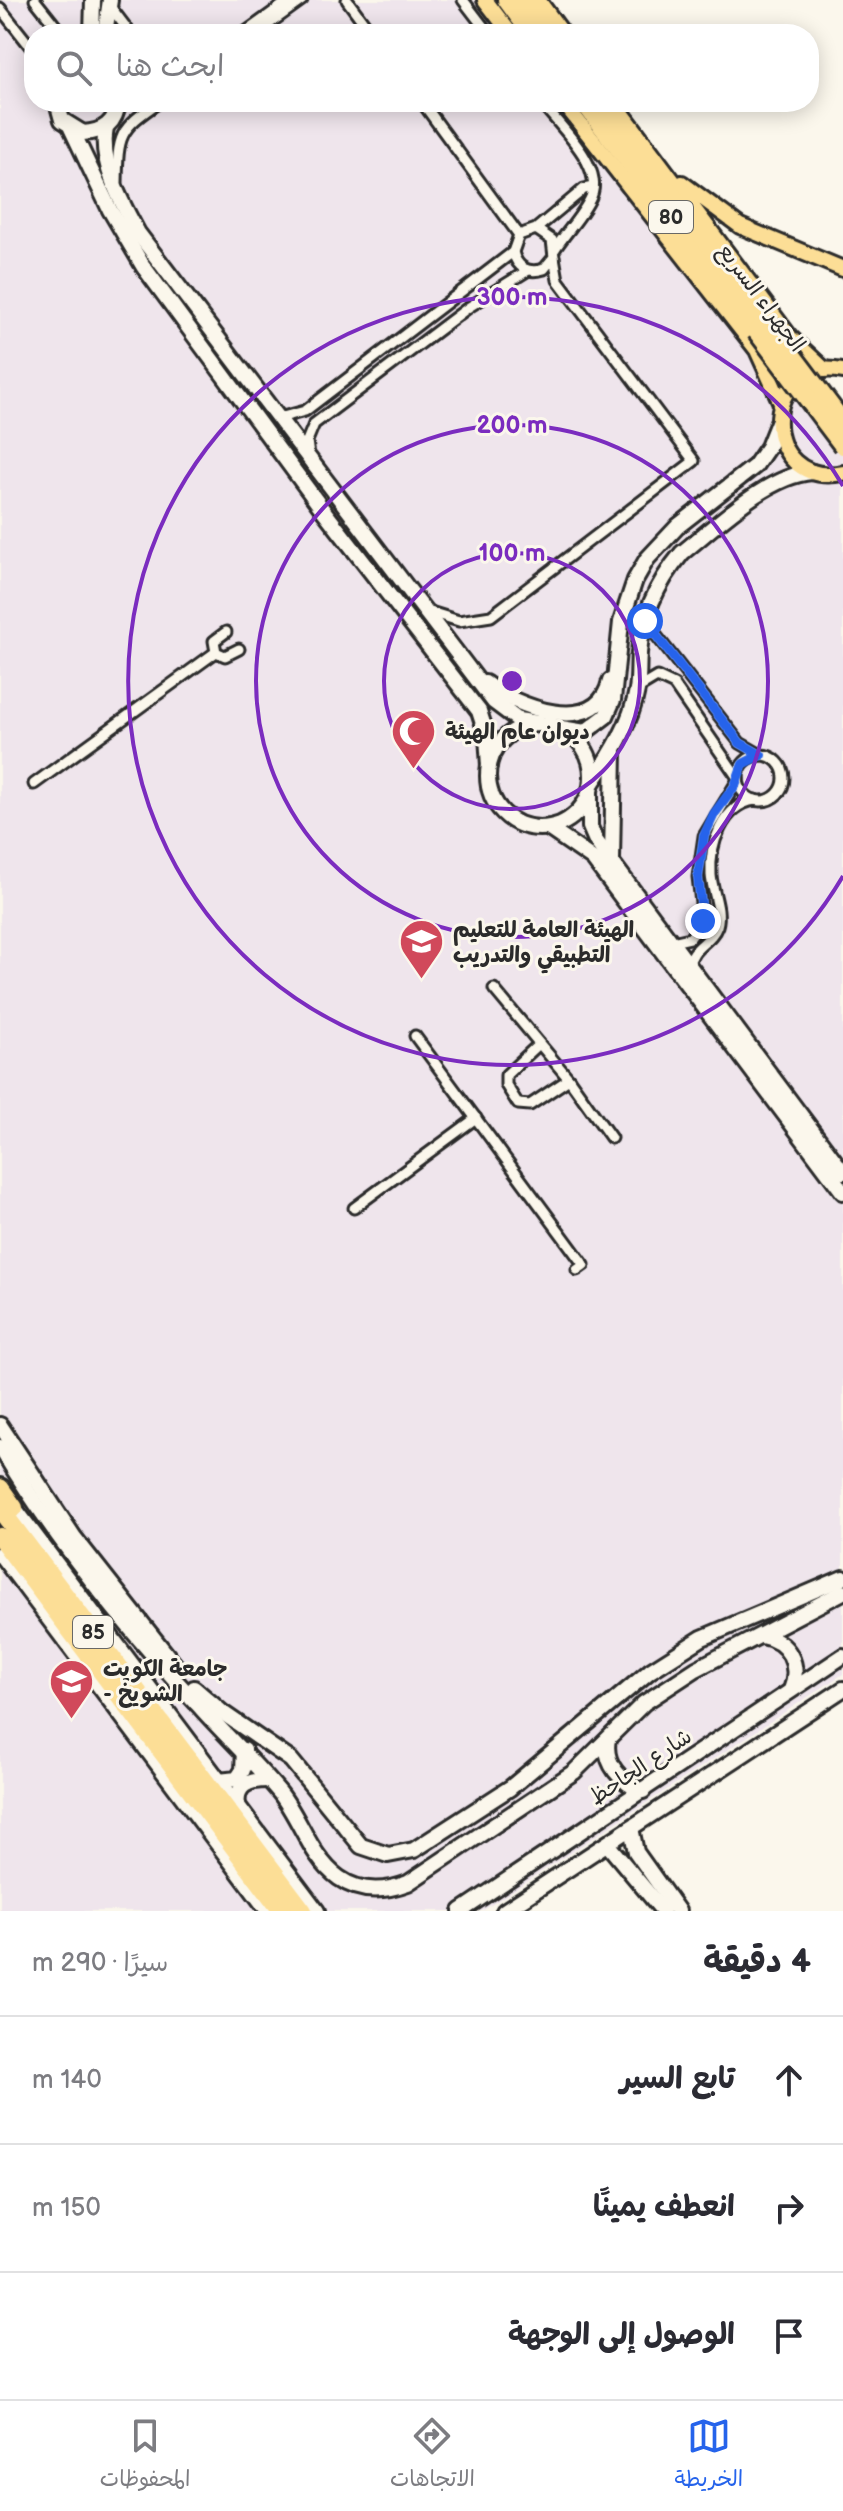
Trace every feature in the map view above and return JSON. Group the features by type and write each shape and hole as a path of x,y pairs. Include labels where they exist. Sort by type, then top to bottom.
{"highway":[{"path":"507,0 525,24"},
{"path":"525,0 543,24"},
{"name":"الجهراء السريع","path":"592,112 843,445"},
{"name":"الجهراء السريع","path":"610,112 843,423"},
{"path":"0,1488 7,1508"},
{"name":"85","path":"7,1508 303,1911"},
{"name":"85","path":"0,1537 282,1911"}],"main road":[{"path":"485,0 503,24"},
{"path":"538,0 556,24"},
{"name":"الجهراء السريع","path":"571,112 757,350 781,403"},
{"name":"الجهراء السريع","path":"622,112 790,337 825,370"},
{"path":"667,172 731,221 843,269"},
{"path":"843,371 825,370 798,380 781,403 778,422 781,440 790,456 843,483"},
{"path":"819,473 843,473"}],"street":[{"path":"35,0 54,24"},
{"path":"92,24 93,0"},
{"path":"257,24 290,0"},
{"path":"269,24 302,0"},
{"path":"347,0 365,24"},
{"path":"463,0 481,24"},
{"path":"106,24 109,2"},
{"path":"109,2 124,24"},
{"path":"0,8 24,38"},
{"path":"60,112 132,236 156,257 506,713 518,720 585,732 606,716 613,700 617,648"},
{"path":"71,128 83,133 106,127 116,112"},
{"path":"117,191 117,147 122,132 147,112"},
{"path":"429,112 519,235"},
{"path":"309,456 310,430 333,411 469,307 532,271 544,269 590,199 595,179 589,165 549,112"},
{"path":"106,127 105,150 143,266 479,711 487,736 490,790 507,816 521,824 548,828 593,859 689,966 843,1192"},
{"path":"519,235 536,229 584,189 593,187"},
{"path":"424,608 459,621 491,616 694,461 558,280 554,253 545,233 536,229"},
{"path":"279,418 297,415 324,397 513,252 519,235"},
{"path":"513,252 520,267 558,280"},
{"path":"143,266 156,257"},
{"path":"324,397 333,411"},
{"path":"476,676 497,692 524,704 565,714 583,712 594,706 608,688 635,580 647,559 678,526 755,466 768,447 778,422"},
{"path":"548,828 576,814 614,751 637,689 645,621 654,591 676,559 784,477 819,473"},
{"path":"678,526 691,545"},
{"path":"407,619 424,608"},
{"path":"645,621 740,743 781,766 784,782 776,795 733,809 718,832 711,865 717,925 693,952 689,966"},
{"path":"216,652 214,641 226,632"},
{"path":"216,652 225,656 239,649"},
{"path":"34,784 216,652"},
{"path":"637,689 657,677 674,685 738,779 743,793 755,800"},
{"path":"489,766 495,750 506,736 521,727 538,723"},
{"path":"561,728 586,750 591,787 590,827 613,865 788,1110 843,1172"},
{"path":"613,865 610,832 614,751"},
{"path":"672,949 690,938 703,921 698,877 704,836 747,759 761,755"},
{"path":"494,989 569,1079 611,1138"},
{"path":"415,1036 476,1118 532,1202 584,1265 577,1270"},
{"path":"538,1045 506,1075 506,1085 518,1104 530,1105 569,1079"},
{"path":"354,1208 476,1118"},
{"path":"2,1437 87,1575 128,1626 280,1793 323,1865 348,1884 378,1891 394,1888 464,1848 574,1772 644,1703 696,1669 843,1592"},
{"path":"2,1437 97,1569 196,1690 291,1760 317,1788 352,1837 373,1853 402,1854 414,1850 465,1814 510,1788 639,1679 702,1638 843,1578"},
{"path":"7,1508 317,1911"},
{"path":"0,1554 268,1911"},
{"path":"794,1618 790,1639 794,1652 809,1666 823,1669"},
{"path":"762,1636 781,1643 793,1658 796,1671 791,1690"},
{"path":"702,1638 704,1654 714,1660"},
{"path":"687,1648 698,1659 696,1669"},
{"name":"شارع الجاحظ","path":"461,1911 843,1656"},
{"path":"504,1911 843,1689"},
{"path":"608,1739 608,1759 623,1781 643,1791"},
{"path":"219,1781 237,1779 243,1770 244,1750"},
{"path":"590,1756 603,1763 616,1784 619,1806"},
{"path":"238,1806 238,1795 244,1785 252,1780 267,1780"},
{"path":"465,1814 469,1831 480,1836"},
{"path":"447,1826 463,1835 464,1848"},
{"path":"631,1828 630,1856 663,1911"},
{"path":"608,1845 630,1856 678,1911"},
{"path":"539,1858 542,1871 552,1881"}],"shaded area":[{"name":"الهيئة العامة للتعليم التطبيقي والتدريب","path":"0,0 522,0 540,24 24,24 24,112 605,112 843,432 843,1674 482,1911 0,1911"}],"place":[{"name":"ديوان عام الهيئة","path":"414,770"},
{"name":"الهيئة العامة للتعليم التطبيقي والتدريب","path":"422,981"},
{"name":"جامعة الكويت - الشويخ","path":"72,1720"}],"route":[{"path":"645,621 740,743 761,755 747,759 743,764 735,786 714,814 704,836 698,877 703,921"}]}
